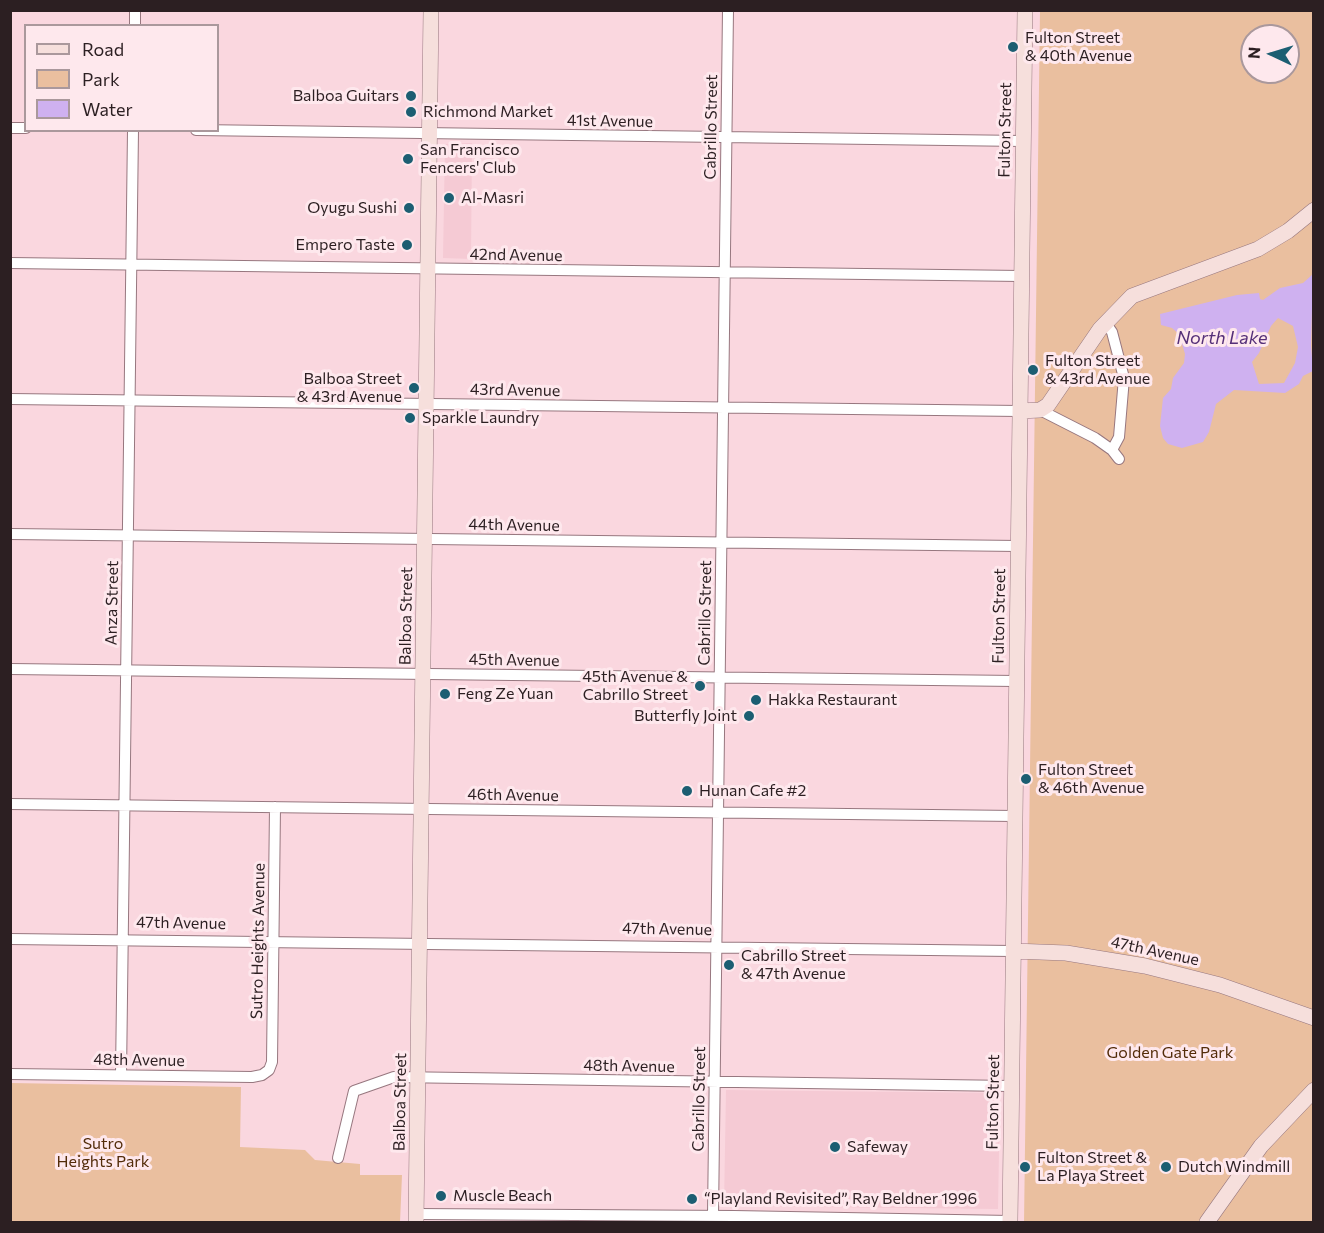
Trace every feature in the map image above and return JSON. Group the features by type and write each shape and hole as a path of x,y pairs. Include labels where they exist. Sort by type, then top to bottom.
{"street":[{"name":"Balboa Street","path":"416,1218 431,10"},
{"name":"Cabrillo Street","path":"713,1216 728,10"},
{"name":"Fulton Street","path":"1010,1222 1025,10"},
{"name":"41st Avenue","path":"219,130 1023,141"},
{"name":"Anza Street","path":"122,1075 133,132"},
{"path":"1040,410 1049,403 1105,322 1125,301 1138,292 1258,249 1288,231 1314,210"},
{"name":"42nd Avenue","path":"10,263 1021,276"},
{"path":"1020,411 1040,410 1086,432 1115,455 1119,437 1124,378 1112,332 1105,322"},
{"name":"43rd Avenue","path":"10,399 1020,411"},
{"name":"44th Avenue","path":"10,534 1018,546"},
{"name":"45th Avenue","path":"10,669 1016,681"},
{"name":"46th Avenue","path":"10,804 1015,816"},
{"name":"Sutro Heights Avenue","path":"266,1073 272,1062 275,807"},
{"name":"47th Avenue","path":"10,939 1013,951 1077,955 1154,968 1220,985 1314,1018"},
{"name":"48th Avenue","path":"10,1074 252,1077 266,1073"},
{"name":"48th Avenue","path":"338,1158 356,1088 394,1077 1011,1086"},
{"path":"1207,1222 1261,1146 1314,1090"},
{"path":"416,1218 713,1216 1010,1222"}],"shaded area":[{"path":"472,143 471,259 443,258 445,144"},
{"path":"726,1090 1000,1093 998,1209 724,1206"}],"green space":[{"name":"Golden Gate Park","path":"1040,11 1313,11 1313,1222 1024,1222"},
{"name":"Sutro Heights Park","path":"11,1083 241,1087 240,1147 305,1150 315,1160 360,1164 360,1175 402,1175 400,1222 11,1222"}],"water":[{"name":"North Lake","path":"1313,274 1311,345 1313,371 1303,376 1299,384 1285,393 1234,390 1216,404 1209,432 1203,442 1182,448 1168,444 1163,438 1160,426 1163,398 1171,389 1173,378 1184,363 1185,354 1179,334 1172,328 1161,325 1160,314 1237,295 1259,293 1260,299 1263,300 1280,288 1303,283","holes":["1278,318 1293,326 1298,347 1295,363 1284,383 1259,384 1252,362 1259,353 1271,326"]}],"place":[{"name":"Fulton Street & 40th Avenue","path":"1013,47"},
{"name":"Balboa Guitars","path":"411,96"},
{"name":"Richmond Market","path":"411,112"},
{"name":"San Francisco Fencers' Club","path":"408,159"},
{"name":"Al-Masri","path":"449,198"},
{"name":"Oyugu Sushi","path":"409,208"},
{"name":"Empero Taste","path":"407,245"},
{"name":"Fulton Street & 43rd Avenue","path":"1033,370"},
{"name":"Balboa Street & 43rd Avenue","path":"414,388"},
{"name":"Sparkle Laundry","path":"410,418"},
{"name":"45th Avenue & Cabrillo Street","path":"700,686"},
{"name":"Feng Ze Yuan","path":"445,694"},
{"name":"Hakka Restaurant","path":"756,700"},
{"name":"Butterfly Joint","path":"749,716"},
{"name":"Fulton Street & 46th Avenue","path":"1026,779"},
{"name":"Hunan Cafe #2","path":"687,791"},
{"name":"Cabrillo Street & 47th Avenue","path":"729,965"},
{"name":"Safeway","path":"835,1147"},
{"name":"Fulton Street & La Playa Street","path":"1025,1167"},
{"name":"Dutch Windmill","path":"1166,1167"},
{"name":"Muscle Beach","path":"441,1196"},
{"name":"“Playland Revisited”, Ray Beldner 1996","path":"692,1199"}]}
